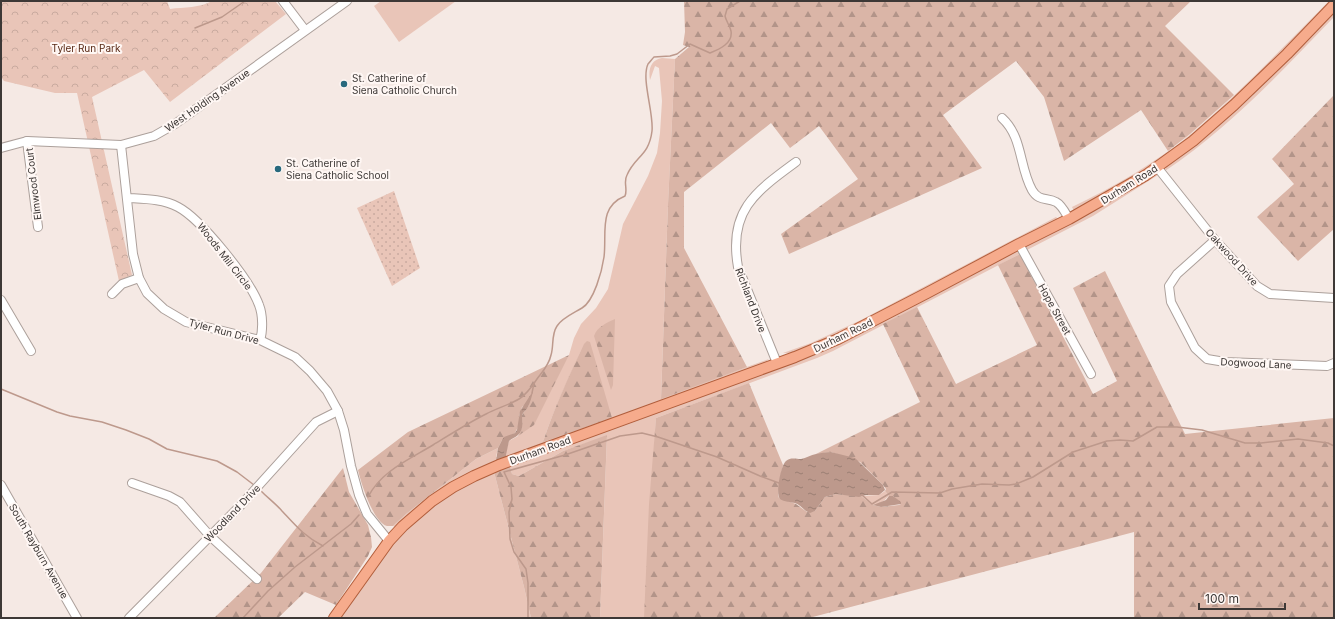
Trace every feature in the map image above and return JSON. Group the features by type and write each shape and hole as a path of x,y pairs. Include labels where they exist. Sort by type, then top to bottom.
{"main road":[{"name":"Durham Road","path":"334,618 389,541 416,514 453,487 500,465 777,364 838,339 1069,219 1126,187 1157,167 1192,141 1234,106 1334,5"}],"street":[{"path":"283,1 305,30"},
{"name":"West Holding Avenue","path":"1,148 28,141 121,145 154,136 175,124 347,1"},
{"path":"1002,118 1010,126 1015,135 1026,174 1034,193 1041,199 1056,202 1069,219"},
{"name":"Elmwood Court","path":"28,141 38,227"},
{"name":"Tyler Run Drive","path":"121,145 133,254 139,278 148,293 164,309 186,322 260,340 295,357 310,371 327,391 338,410 359,495 367,514 389,541"},
{"name":"Richland Drive","path":"777,364 738,267 735,239 746,207 755,195 796,162"},
{"name":"Oakwood Drive","path":"1157,167 1215,240 1257,286 1270,294 1334,298"},
{"name":"Woods Mill Circle","path":"128,198 165,201 179,207 202,225 252,289 260,306 262,334 260,340"},
{"name":"Dogwood Lane","path":"1215,240 1177,274 1169,286 1170,302 1195,348 1207,359 1224,362 1326,366 1334,363"},
{"name":"Hope Street","path":"1019,244 1091,374"},
{"path":"112,294 122,284 139,278"},
{"path":"1,300 31,351"},
{"name":"Woodland Drive","path":"129,618 241,505 316,422 338,410"},
{"path":"132,483 170,496 180,502 210,536 257,579"},
{"name":"South Rayburn Avenue","path":"1,485 77,618"}],"green space":[{"name":"Tyler Run Park","path":"1,1 167,1 170,9 197,6 212,1 275,1 286,14 170,102 144,70 92,97 132,275 119,281 77,93 55,93 4,81 1,77"},
{"path":"381,1 456,1 399,42 374,6"},
{"path":"684,1 1191,1 1165,26 1234,95 1190,134 1168,151 1141,110 1064,161 1044,97 1016,61 943,115 982,168 789,254 781,234 858,179 819,126 790,148 771,123 684,192 684,248 747,367 661,399 675,59 689,47 683,45 685,32"},
{"path":"1329,1 1333,1 1232,103 1160,161 1074,211 1072,207 1134,174 1191,134 1244,86"},
{"path":"1334,10 1334,17 1254,98 1211,137 1165,171 1166,166"},
{"path":"658,59 675,59 661,398 769,359 762,365 542,446 415,509 395,527 393,526 476,459 498,448 496,457 505,455 509,441 518,436 569,355 574,338 581,324 596,308 608,289 623,224 648,176 657,153 662,101 659,68 655,66 650,80 649,72 653,63","holes":["584,344 543,442 557,404"]},
{"path":"1334,95 1334,229 1298,261 1257,217 1294,184 1272,159"},
{"path":"1155,174 1158,175 1093,216 1025,251 1026,247"},
{"path":"394,191 420,268 392,286 357,208"},
{"path":"1056,217 1058,219 1057,220 839,334 795,353 783,353 811,343 861,320"},
{"path":"1016,251 1020,254 833,351 656,418 645,618 600,618 607,436 563,451 519,476 512,474 510,466 814,353"},
{"path":"1020,254 1093,394 1117,381 1073,288 1105,271 1185,434 1334,418 1334,618 1134,618 1134,532 809,618 644,618 649,504 656,418 749,383 783,465 779,483 779,498 796,504 807,512 815,511 825,497 836,494 861,496 873,505 881,507 899,505 901,504 893,496 889,496 883,485 860,462 831,452 816,454 920,402 883,324 917,307 956,384 1037,345 998,265"},
{"path":"615,319 613,385 611,390 594,336 600,328"},
{"path":"587,341 590,342 612,418 543,442 562,392 584,344"},
{"path":"569,355 534,425 518,436 522,424 522,415 528,407 529,402 522,407 519,416 519,425 515,433 502,440 498,448 476,459 393,526 387,526 382,523 372,510 358,470 408,432"},
{"path":"607,435 600,618 531,618 494,472 510,466 512,474 519,476 563,451"},
{"path":"343,468 349,492 368,525 372,547 368,556 336,605 305,592 278,618 214,618 261,573"},
{"path":"494,472 531,618 338,618 399,536 436,503 455,491"},
{"path":"885,491 889,496 876,505 873,505 861,496 879,495"}],"water":[{"path":"533,391 528,407 522,415 522,426 520,433 509,441 506,457 496,461 498,448 502,440 504,437 515,433 517,430 520,411"},
{"path":"831,452 855,458 883,485 885,490 879,495 866,495 859,497 836,494 825,497 815,511 810,513 795,503 780,499 778,492 779,480 782,468 786,461"},
{"path":"889,496 893,496 901,502 901,504 881,507 873,505 886,500"}],"waterway":[{"path":"195,28 222,17 245,1"},
{"path":"368,497 380,480 397,466 473,421 519,399 546,368 552,352 555,329 565,318 582,308 594,292 604,257 607,214 616,201 625,196 625,180 627,175 648,146 652,131 646,78 648,64 654,57 677,54 690,44 710,53 725,45 730,39 731,35 731,31 725,16 727,9 740,1"},
{"path":"532,393 534,383"},
{"path":"1,389 57,412 102,422 126,430 149,439 167,449 217,461 237,472 254,485"},
{"path":"862,495 872,504 892,492 940,493 952,489 982,484 1016,484 1033,477 1073,452 1107,441 1133,441 1157,427 1177,427 1202,430 1245,443 1261,443 1298,439 1328,443 1334,446"},
{"path":"528,618 528,583 526,569 514,552 510,539 509,512 512,499 511,487 504,472 565,455 620,436 642,433 717,457 779,483"},
{"path":"261,491 301,530 323,546"},
{"path":"243,618 268,591 295,567 351,524 359,515"}],"place":[{"name":"St. Catherine of Siena Catholic Church","path":"344,84"},
{"name":"St. Catherine of Siena Catholic School","path":"278,169"}]}
